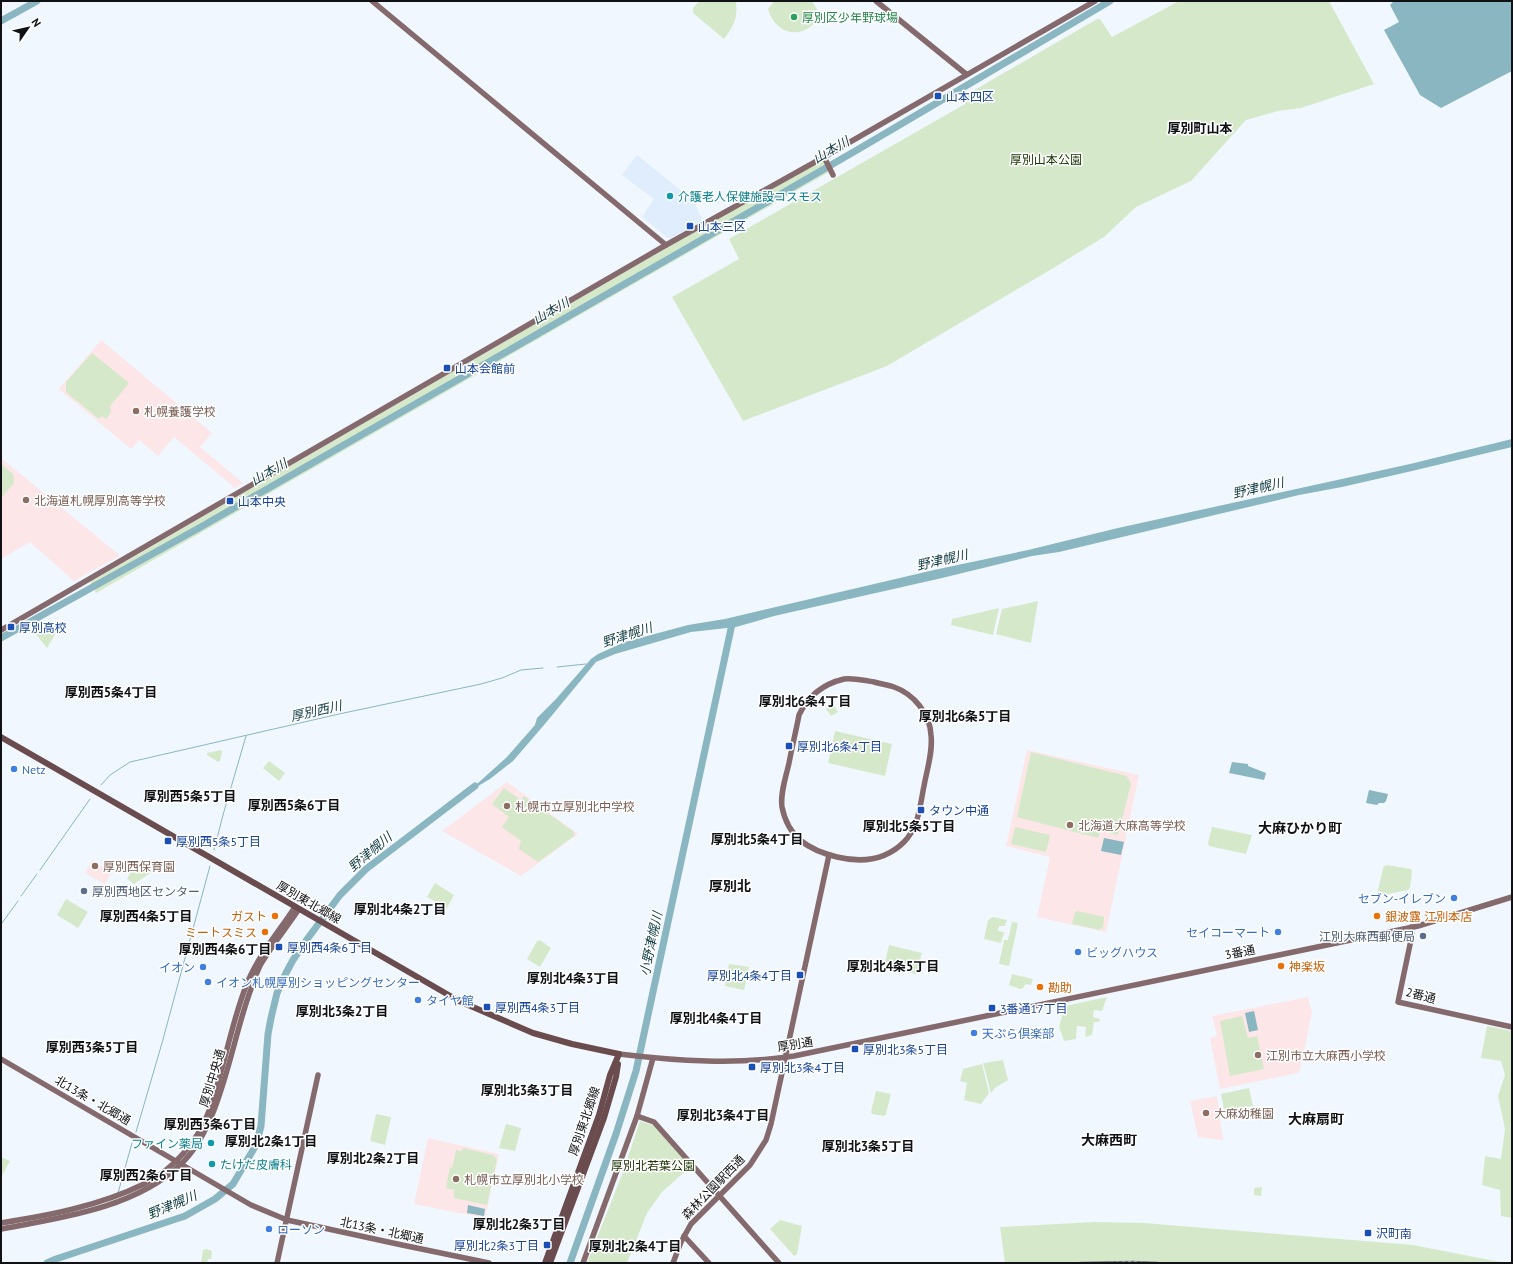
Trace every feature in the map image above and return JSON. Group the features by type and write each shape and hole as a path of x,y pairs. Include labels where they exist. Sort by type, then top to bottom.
{"main road":[{"name":"厚別東北郷線","path":"1,737 459,1001 540,1035 572,1044 619,1054"},
{"name":"厚別東北郷線","path":"544,1263 599,1115 610,1075 619,1054"},
{"name":"厚別東北郷線","path":"550,1263 604,1118 616,1077 619,1054"}],"street":[{"path":"372,1 666,245"},
{"path":"876,1 966,74"},
{"path":"1,630 666,245 824,157 1095,1"},
{"path":"824,157 832,173"},
{"path":"856,679 893,687 910,696 919,705 927,717 931,733 931,746 918,815 913,830 904,842 894,850 873,860 856,860 829,855 815,850 800,840 790,829 782,808 782,793 799,715 810,698 823,686 838,680 856,679"},
{"name":"森林公園駅西通","path":"673,1263 684,1236 696,1219 719,1195 740,1177 750,1165 766,1140 786,1057 829,855"},
{"name":"3番通","path":"971,1020 1411,926 1418,926 1512,897"},
{"name":"厚別中央通","path":"1,1228 61,1218 145,1184 179,1163 208,1112 237,1013 257,960 299,909"},
{"name":"2番通","path":"1411,926 1412,936 1398,1002 1512,1027"},
{"name":"厚別通","path":"619,1054 650,1058 713,1061 786,1057 971,1020"},
{"path":"583,1263 637,1116 650,1058"},
{"name":"北13条・北郷通","path":"1,1059 251,1205 287,1220 402,1246 489,1263"},
{"path":"277,1263 318,1075"},
{"path":"637,1116 654,1122 779,1263"},
{"name":"厚別中央通","path":"1,1223 93,1206"},
{"path":"684,1236 709,1263"}],"shaded area":[{"path":"637,155 693,200 703,221 671,238 668,238 642,217 654,199 622,175"},
{"name":"札幌養護学校","path":"101,340 212,433 200,447 243,483 235,488 174,437 158,456 139,440 131,449 59,389"},
{"name":"北海道札幌厚別高等学校","path":"1,458 119,556 74,581 30,542 1,559"},
{"name":"北海道大麻高等学校","path":"1027,750 1139,775 1106,932 1037,917 1050,857 1006,846"},
{"name":"札幌市立厚別北中学校","path":"507,782 578,834 521,876 442,831"},
{"name":"厚別西保育園","path":"92,860 111,873 105,884 85,873"},
{"name":"江別市立大麻西小学校","path":"1308,997 1312,1012 1300,1071 1298,1073 1220,1089 1210,1038 1217,1036 1212,1016"},
{"name":"大麻幼稚園","path":"1217,1096 1223,1140 1198,1137 1190,1101"},
{"name":"札幌市立厚別北小学校","path":"428,1138 499,1154 485,1218 414,1204"}],"green space":[{"path":"699,1 736,1 736,17 724,39 693,13 693,8"},
{"name":"厚別区少年野球場","path":"774,1 812,1 820,14 815,23 808,29 800,32 784,30 777,25 768,9"},
{"name":"厚別山本公園","path":"1179,1 1329,1 1374,84 1301,108 1278,111 1246,120 1191,181 1136,207 1104,237 1050,270 887,366 743,421 672,297 739,259 729,239 965,104 966,95 1097,19 1100,19 1112,37"},
{"path":"821,158 829,172 96,593 90,582"},
{"path":"92,353 129,383 110,406 111,412 106,419 102,416 99,419 66,392 66,382"},
{"path":"1,464 13,474 14,483 1,498"},
{"path":"1038,601 1031,643 996,634 1002,609"},
{"path":"999,608 993,635 951,625 952,619"},
{"path":"51,623 59,628 47,648 34,632"},
{"path":"833,704 838,712 831,716 826,709"},
{"path":"835,731 892,744 885,776 828,763"},
{"path":"221,750 220,761 218,762 207,755 207,753"},
{"path":"1031,752 1127,776 1131,784 1118,835 1100,831 1098,838 1017,817"},
{"path":"269,761 285,773 279,781 263,768"},
{"path":"504,788 521,800 524,796 574,832 574,836 538,862 519,849 521,841 502,827 509,817 492,804"},
{"path":"1015,827 1050,835 1046,852 1011,844"},
{"path":"1212,827 1252,835 1246,854 1209,846 1208,843"},
{"path":"136,862 152,872 134,884 127,879"},
{"path":"1386,865 1411,869 1410,888 1408,890 1378,896 1377,894 1383,868"},
{"path":"435,883 454,895 447,908 427,897"},
{"path":"66,899 88,912 78,928 57,915"},
{"path":"1077,911 1104,917 1103,929 1100,928 1100,930 1072,924 1075,912"},
{"path":"993,917 1007,920 1005,926 999,926 998,931 1004,932 1001,943 984,939 988,920"},
{"path":"1012,922 1018,923 1009,966 999,964 1004,940 1008,940"},
{"path":"540,940 551,948 540,967 527,959 537,941"},
{"path":"889,945 922,953 916,974 884,967"},
{"path":"729,964 749,967 744,990 725,986"},
{"path":"1012,974 1033,979 1031,985 1026,984 1020,989 1009,985"},
{"path":"1107,997 1102,1011 1094,1010 1093,1017 1100,1019 1099,1022 1094,1022 1092,1035 1085,1037 1086,1027 1077,1026 1076,1039 1064,1041 1059,1027 1065,1006"},
{"path":"1242,1016 1248,1038 1257,1036 1264,1069 1230,1076 1220,1021"},
{"path":"1487,1026 1512,1031 1512,1218 1501,1216 1500,1190 1482,1185 1485,1156 1501,1159 1505,1129 1498,1096 1505,1075 1501,1061 1481,1058"},
{"path":"1003,1060 1008,1080 995,1088 991,1093 983,1063"},
{"path":"982,1064 989,1093 981,1104 964,1100 967,1083 960,1081 963,1069"},
{"path":"1249,1088 1253,1106 1224,1109 1221,1094"},
{"path":"876,1091 891,1094 886,1114 884,1116 872,1114 871,1112"},
{"path":"376,1114 391,1117 385,1145 370,1141"},
{"name":"厚別北若葉公園","path":"640,1121 653,1125 691,1166 662,1192 647,1213 627,1263 587,1263 623,1172"},
{"path":"506,1124 521,1128 515,1151 499,1148"},
{"path":"463,1148 493,1155 497,1159 487,1205 454,1198 454,1190 446,1188 450,1167 452,1168 456,1150 462,1151"},
{"path":"1,1157 10,1161 1,1177"},
{"path":"1262,1187 1261,1196 1254,1195 1254,1188"},
{"path":"780,1220 802,1226 797,1254 794,1256 770,1229"},
{"path":"1095,1222 1144,1223 1413,1245 1512,1263 1005,1263 1000,1227"},
{"path":"206,1249 212,1251 211,1259 208,1259 207,1263 201,1263 203,1250"}],"water":[{"path":"1394,1 1512,1 1512,71 1441,108 1420,95 1384,30 1399,22 1390,5"},
{"path":"1512,439 1512,447 1412,471 1299,495 1059,552 1032,556 774,616 736,627 691,632 615,654 596,662 513,761 490,779 468,792 507,757 535,725 537,718 591,659 598,654 625,642 688,625 725,619 1118,528 1410,464"},
{"path":"1232,762 1248,764 1248,766 1266,773 1264,780 1229,773"},
{"path":"1369,790 1388,794 1386,801 1377,805 1366,803"},
{"path":"1104,838 1124,842 1121,855 1101,851"},
{"path":"1254,1011 1258,1030 1249,1032 1245,1013"},
{"path":"468,1205 485,1209 484,1216 467,1213"}],"waterway":[{"path":"1,21 37,1"},
{"name":"山本川","path":"1,638 199,528 670,258 1110,1"},
{"name":"小野津幌川","path":"570,1263 616,1134 636,1071 732,624"},
{"name":"厚別西川","path":"557,667 586,664"},
{"name":"厚別西川","path":"101,785 110,775 130,762 339,714 481,684 502,678 521,670 543,668"},
{"path":"214,850 246,736"},
{"name":"野津幌川","path":"47,1263 185,1216 215,1199 233,1184 256,1145 261,1126 268,1034 271,1018 277,993 293,960 340,895 366,869 475,786"},
{"name":"厚別西川","path":"40,870 90,799"},
{"path":"136,1132 210,866"},
{"name":"厚別西川","path":"21,896 37,874"},
{"name":"厚別西川","path":"2,923 18,901"},
{"path":"118,1193 132,1143"}],"railway":[{"path":"1080,1263 1158,1263"}],"place":[{"name":"厚別区少年野球場","path":"794,17"},
{"name":"山本四区","path":"938,96"},
{"name":"介護老人保健施設コスモス","path":"670,196"},
{"name":"山本三区","path":"690,226"},
{"name":"山本会館前","path":"447,368"},
{"name":"札幌養護学校","path":"136,411"},
{"name":"北海道札幌厚別高等学校","path":"26,500"},
{"name":"山本中央","path":"230,501"},
{"name":"厚別高校","path":"11,627"},
{"name":"厚別北6条4丁目","path":"789,746"},
{"name":"Netz","path":"14,769"},
{"name":"札幌市立厚別北中学校","path":"507,806"},
{"name":"タウン中通","path":"921,810"},
{"name":"北海道大麻高等学校","path":"1070,825"},
{"name":"厚別西5条5丁目","path":"168,841"},
{"name":"厚別西保育園","path":"95,866"},
{"name":"厚別西地区センター","path":"84,891"},
{"name":"セブン-イレブン","path":"1454,898"},
{"name":"ガスト","path":"275,916"},
{"name":"銀波露 江別本店","path":"1377,916"},
{"name":"ミートスミス","path":"265,932"},
{"name":"セイコーマート","path":"1278,932"},
{"name":"江別大麻西郵便局","path":"1423,936"},
{"name":"厚別西4条6丁目","path":"279,947"},
{"name":"ビッグハウス","path":"1078,952"},
{"name":"神楽坂","path":"1281,966"},
{"name":"イオン","path":"203,967"},
{"name":"厚別北4条4丁目","path":"800,975"},
{"name":"イオン札幌厚別ショッピングセンター","path":"208,982"},
{"name":"勘助","path":"1040,987"},
{"name":"タイヤ館","path":"418,1000"},
{"name":"厚別西4条3丁目","path":"487,1007"},
{"name":"3番通17丁目","path":"992,1008"},
{"name":"天ぷら倶楽部","path":"974,1033"},
{"name":"厚別北3条5丁目","path":"855,1049"},
{"name":"江別市立大麻西小学校","path":"1258,1055"},
{"name":"厚別北3条4丁目","path":"752,1067"},
{"name":"大麻幼稚園","path":"1206,1113"},
{"name":"ファイン薬局","path":"211,1143"},
{"name":"たけだ皮膚科","path":"212,1164"},
{"name":"札幌市立厚別北小学校","path":"456,1179"},
{"name":"ローソン","path":"269,1229"},
{"name":"沢町南","path":"1368,1233"},
{"name":"厚別北2条3丁目","path":"547,1245"}],"district":[{"name":"厚別町山本","path":"1200,128"},
{"name":"厚別西5条4丁目","path":"111,692"},
{"name":"厚別北6条4丁目","path":"805,701"},
{"name":"厚別北6条5丁目","path":"965,716"},
{"name":"厚別西5条5丁目","path":"190,796"},
{"name":"厚別西5条6丁目","path":"294,805"},
{"name":"厚別北5条5丁目","path":"909,826"},
{"name":"大麻ひかり町","path":"1300,828"},
{"name":"厚別北5条4丁目","path":"757,839"},
{"name":"厚別北","path":"730,886"},
{"name":"厚別北4条2丁目","path":"400,909"},
{"name":"厚別西4条5丁目","path":"146,916"},
{"name":"厚別西4条6丁目","path":"225,949"},
{"name":"厚別北4条5丁目","path":"893,966"},
{"name":"厚別北4条3丁目","path":"573,978"},
{"name":"厚別北3条2丁目","path":"342,1011"},
{"name":"厚別北4条4丁目","path":"716,1018"},
{"name":"厚別西3条5丁目","path":"92,1047"},
{"name":"厚別北3条3丁目","path":"527,1090"},
{"name":"厚別北3条4丁目","path":"723,1115"},
{"name":"大麻扇町","path":"1316,1119"},
{"name":"厚別西3条6丁目","path":"210,1124"},
{"name":"大麻西町","path":"1109,1140"},
{"name":"厚別北2条1丁目","path":"271,1141"},
{"name":"厚別北3条5丁目","path":"868,1146"},
{"name":"厚別北2条2丁目","path":"373,1158"},
{"name":"厚別西2条6丁目","path":"146,1175"},
{"name":"厚別北2条3丁目","path":"519,1224"},
{"name":"厚別北2条4丁目","path":"635,1246"}]}
